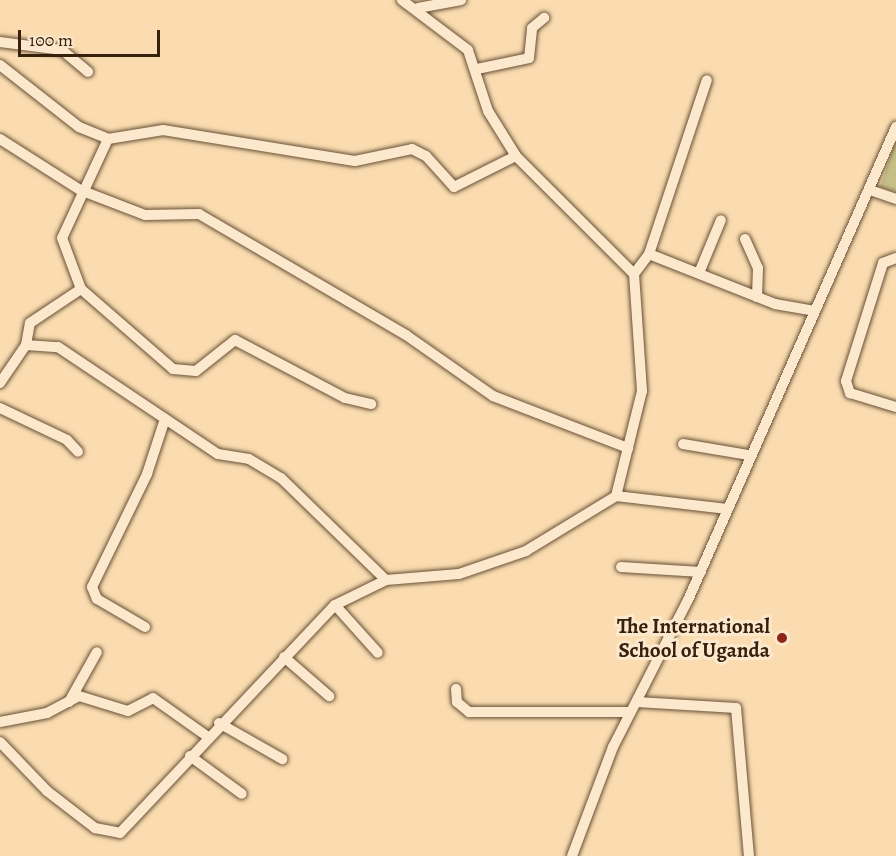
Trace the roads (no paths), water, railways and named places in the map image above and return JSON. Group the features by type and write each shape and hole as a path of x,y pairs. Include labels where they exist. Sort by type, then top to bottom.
{"street":[{"path":"402,0 418,8 468,50 477,69 488,111 516,156 634,274"},
{"path":"418,8 461,0"},
{"path":"477,69 529,58 532,28 544,18"},
{"path":"0,42 62,50 88,72"},
{"path":"0,64 79,127 108,139 163,130 355,161 412,149 426,156 454,187 516,156"},
{"path":"616,496 642,392 634,274 649,254 707,80"},
{"path":"572,856 630,712 700,572 749,455 870,190 896,127"},
{"path":"0,139 80,190 155,217 199,214 406,335 493,396 628,447"},
{"path":"108,139 80,190 62,245 81,289 125,321 173,369 196,371 235,340 345,398 371,404"},
{"path":"870,190 896,199"},
{"path":"699,273 721,220"},
{"path":"745,239 759,268 757,297"},
{"path":"649,254 793,310 814,311"},
{"path":"896,258 883,263 846,381 850,393 896,407"},
{"path":"0,383 26,345 30,323 81,289"},
{"path":"26,345 58,347 218,454 249,459 282,478 386,580"},
{"path":"0,408 59,436 78,452"},
{"path":"145,627 97,599 92,587 147,474 165,419"},
{"path":"683,444 749,455"},
{"path":"0,742 47,791 96,828 113,834 120,833 219,723 335,605 386,580 438,578 497,562 526,551 616,496 727,509"},
{"path":"621,567 700,572"},
{"path":"335,605 378,653"},
{"path":"69,702 97,652"},
{"path":"284,657 329,696"},
{"path":"456,689 457,702 469,712 630,712"},
{"path":"0,722 47,713 84,696 128,711 153,698 208,737"},
{"path":"637,702 736,708 748,856"},
{"path":"219,723 282,759"},
{"path":"190,756 242,794"}],"place":[{"name":"The International School of Uganda","path":"782,638"}]}
